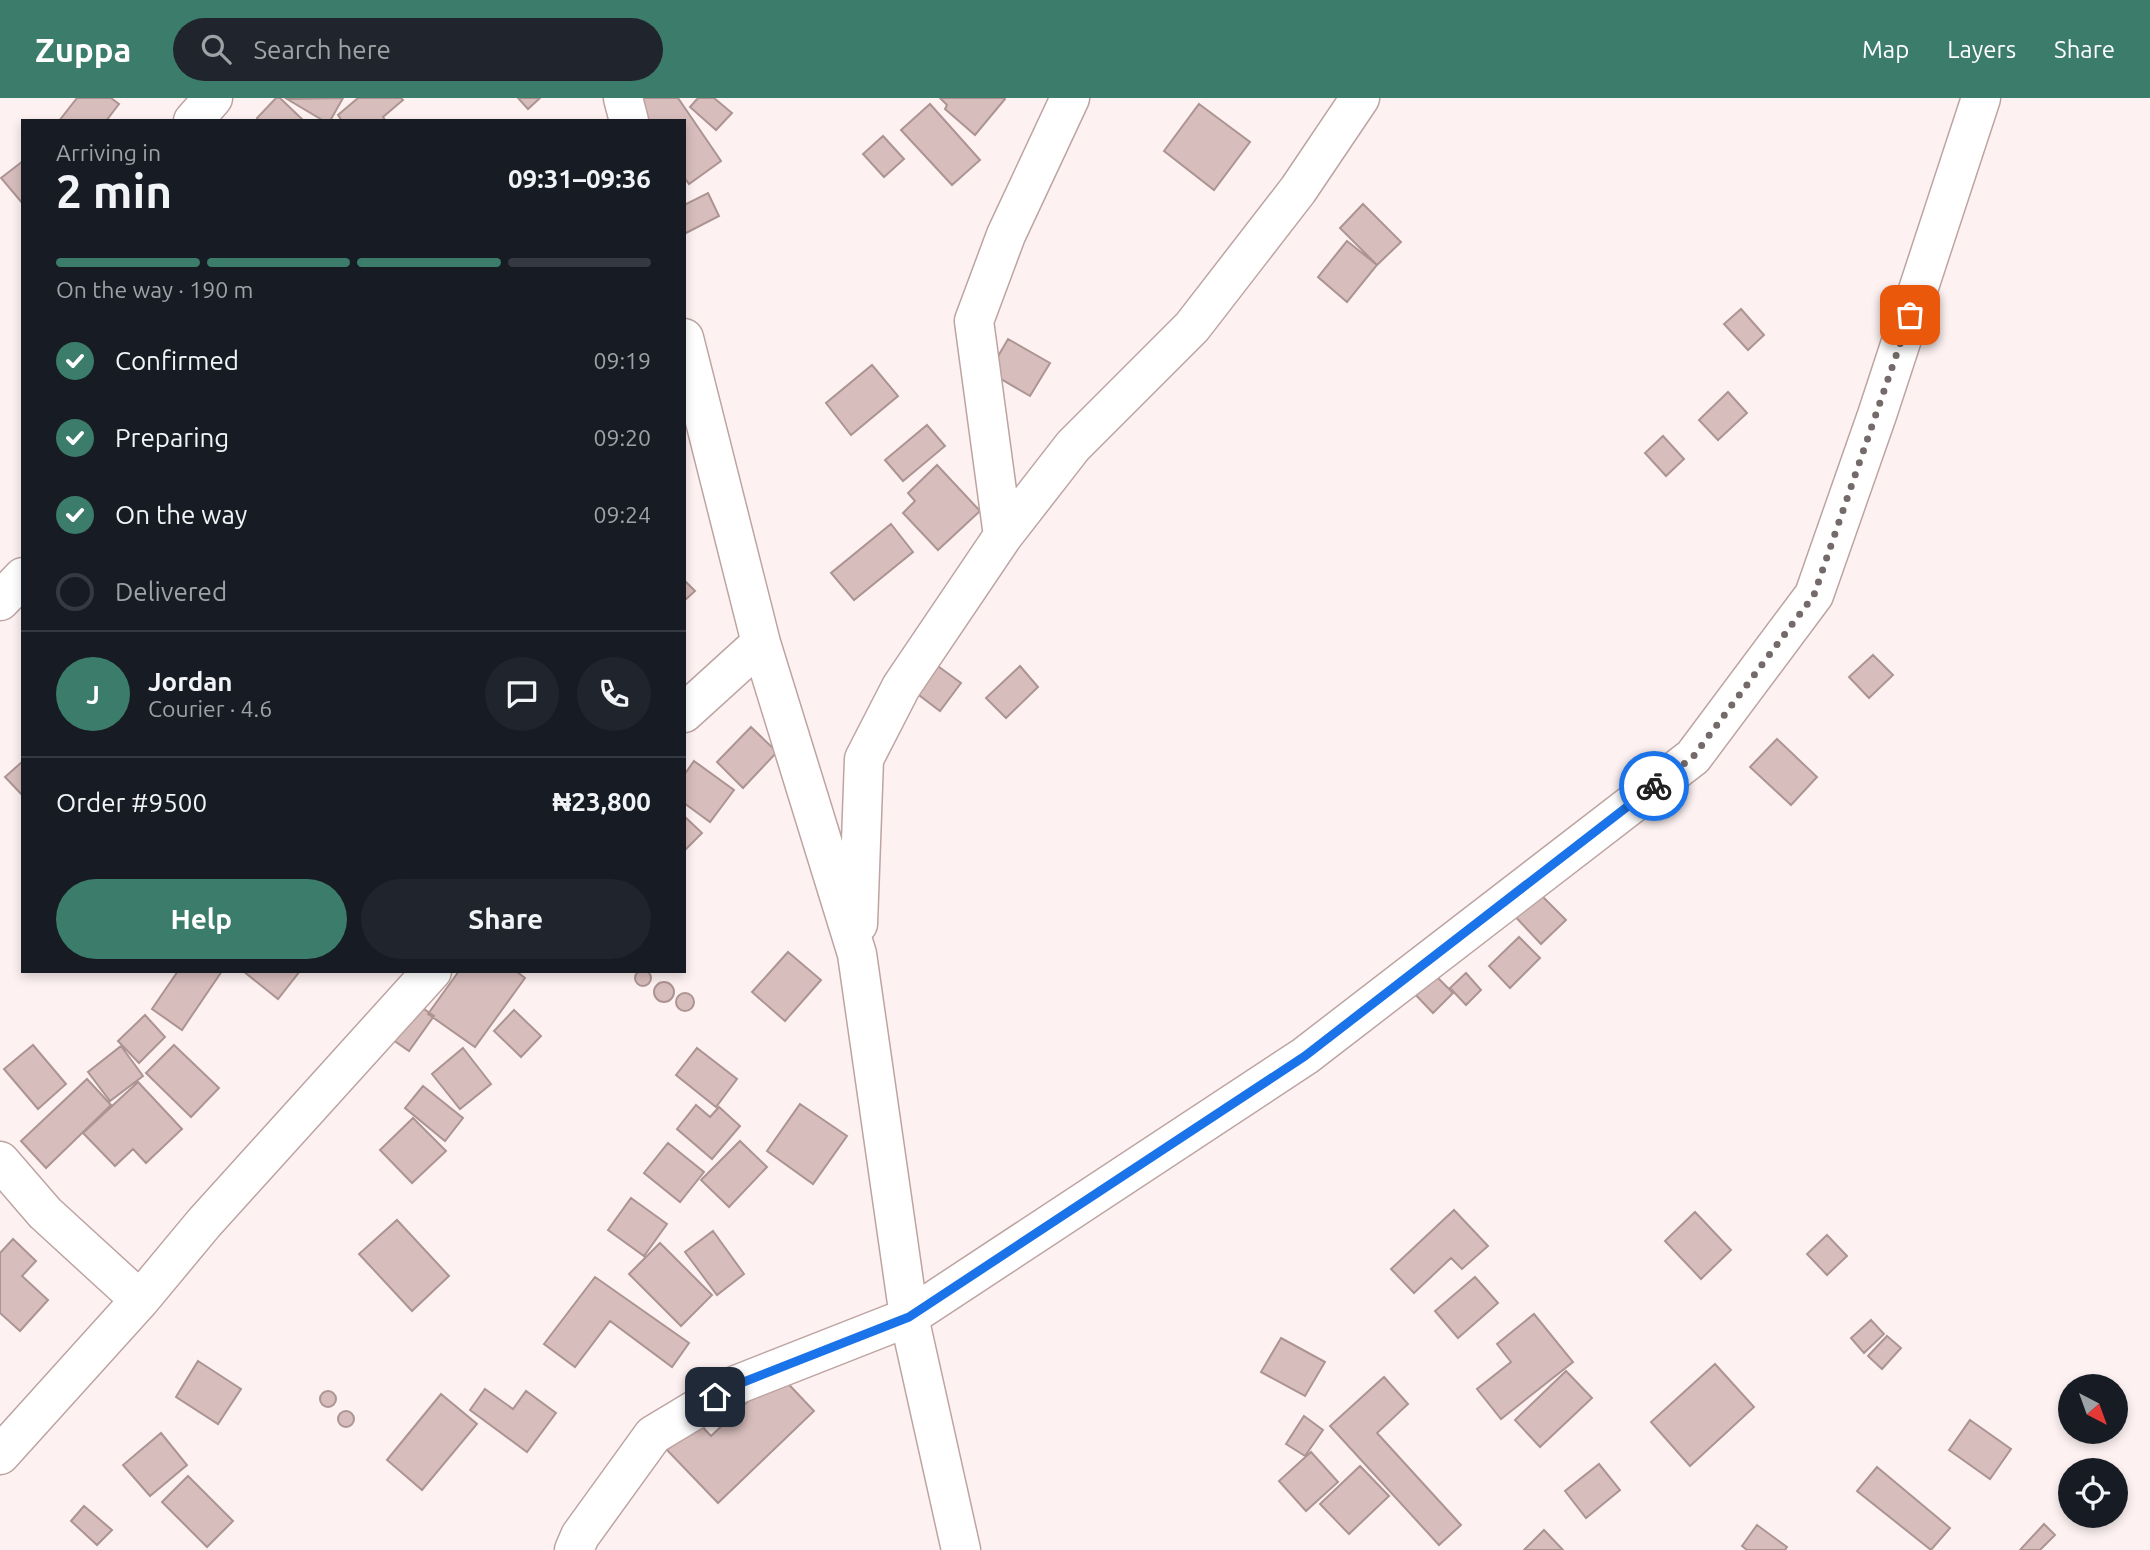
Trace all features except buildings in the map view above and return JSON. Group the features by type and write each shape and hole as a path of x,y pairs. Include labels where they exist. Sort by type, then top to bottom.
{"street":[{"path":"194,119 212,98"},
{"path":"624,98 629,119"},
{"path":"1003,536 974,321 1006,235 1070,98"},
{"path":"857,954 864,759 901,687 1003,536 1073,446 1192,327 1298,190 1360,98"},
{"path":"574,1550 580,1536 653,1435 736,1385 909,1317 1305,1056 1693,757 1814,595 1877,415 1981,98"},
{"path":"686,346 761,643 857,954 909,1317 961,1550"},
{"path":"0,601 21,579"},
{"path":"686,711 761,643"},
{"path":"0,1455 140,1300 204,1223 430,973"},
{"path":"0,1161 45,1213 140,1300"}],"way so far":[{"path":"1654,786 1693,757 1814,595 1910,315"}],"route":[{"path":"715,1397 736,1385 909,1317 1305,1056 1654,786"}]}
